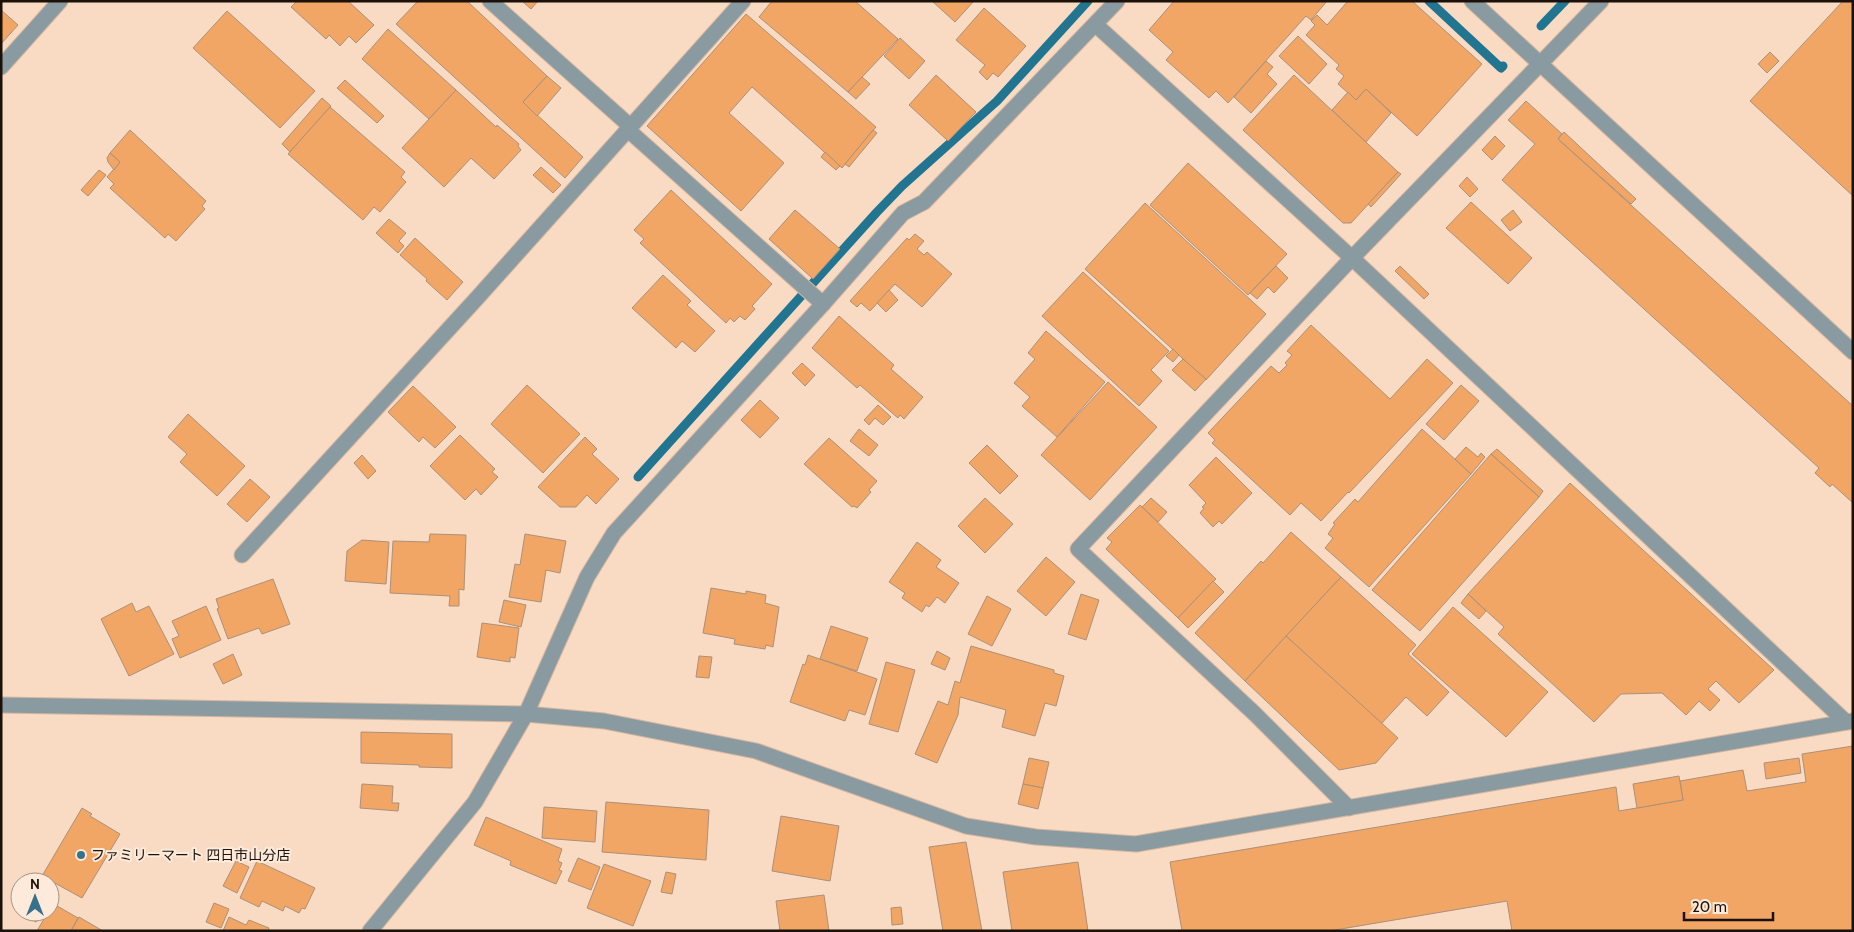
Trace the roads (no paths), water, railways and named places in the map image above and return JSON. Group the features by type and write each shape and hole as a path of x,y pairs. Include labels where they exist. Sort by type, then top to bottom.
{"street":[{"path":"1,67 60,1"},
{"path":"490,1 819,301"},
{"path":"242,555 478,297 743,1"},
{"path":"370,931 476,802 526,714 587,577 614,533 819,301 903,213 924,202 1117,1"},
{"path":"1472,1 1853,352"},
{"path":"1350,808 1255,714 1078,549 1352,258 1601,1"},
{"path":"1096,25 1352,258 1850,722"},
{"path":"1,705 526,714 604,721 756,751 966,826 1036,837 1136,844 1850,722"}],"waterway":[{"path":"638,477 877,212 902,186 997,101 1088,1"},
{"path":"1429,1 1501,68 1503,66"},
{"path":"1541,26 1565,1"}],"place":[{"name":"ファミリーマート 四日市山分店","path":"81,855"}]}
